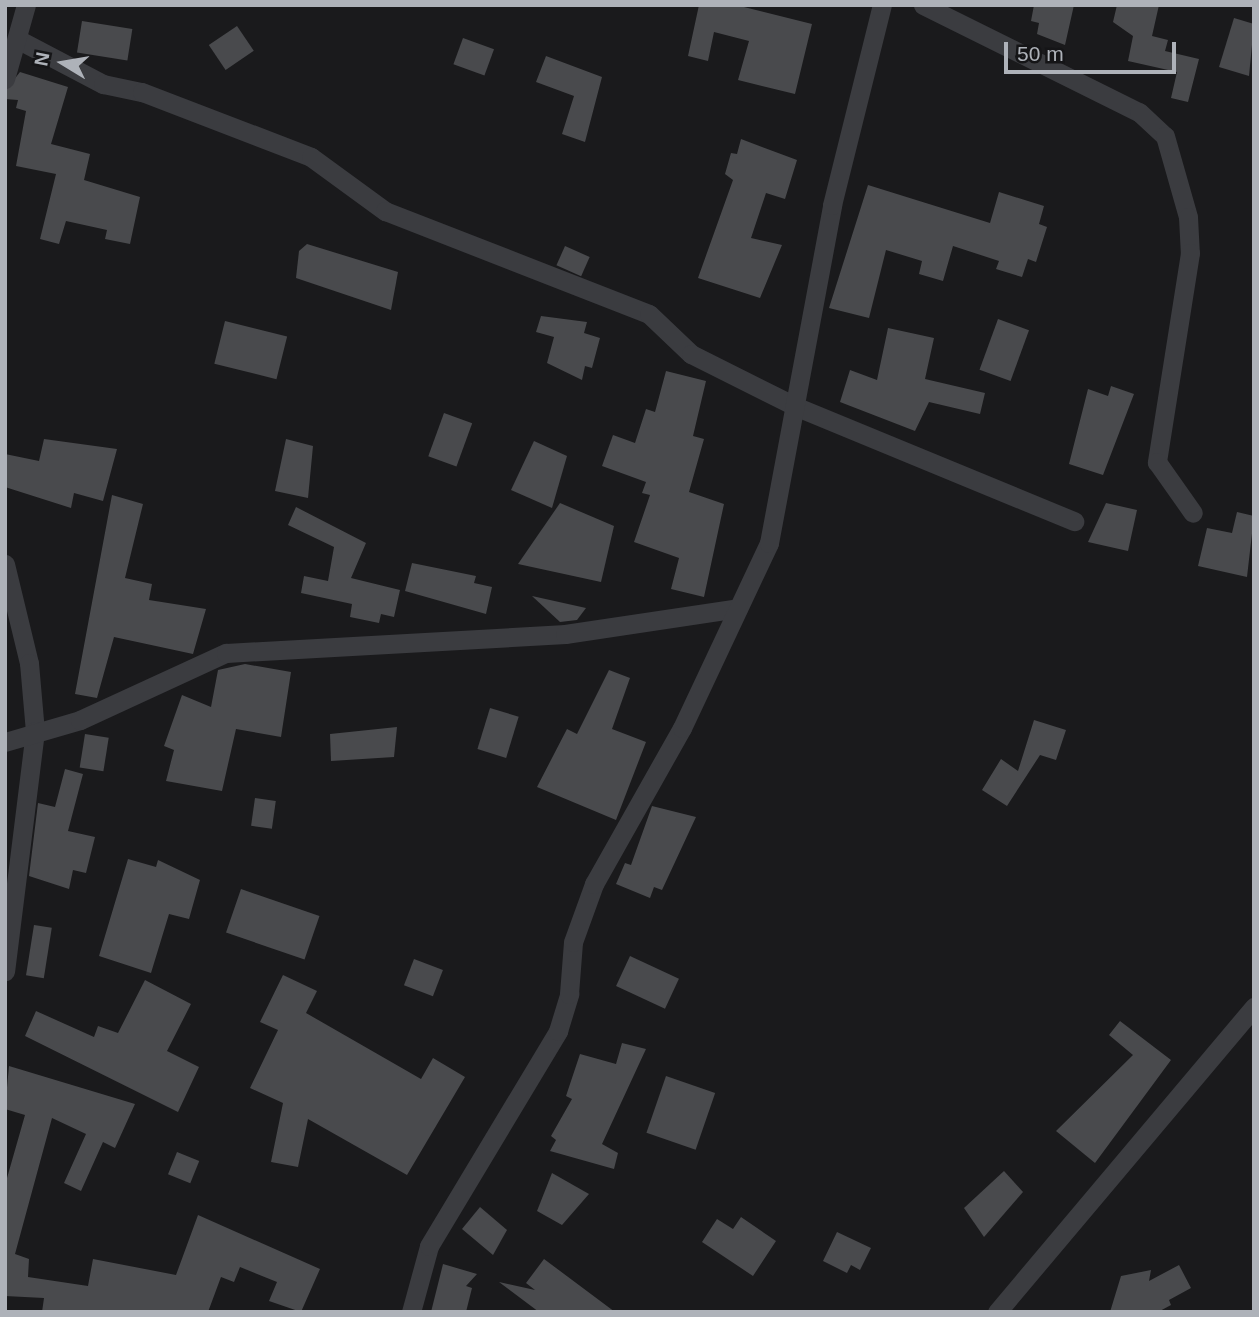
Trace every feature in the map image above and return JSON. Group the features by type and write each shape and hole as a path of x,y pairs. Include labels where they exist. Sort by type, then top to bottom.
{"street":[{"path":"5,79 21,41 26,5"},
{"path":"411,1312 429,1246 558,1031 569,994 573,942 594,884 630,829 769,543 797,407 832,205 882,5"},
{"path":"923,5 1139,112 1164,136 1185,205 1190,253 1157,462 1193,513"},
{"path":"21,41 103,84 142,92 311,158 385,211 649,314 691,354 797,407 1074,522"},
{"path":"5,564 29,663 34,731 5,971"},
{"path":"5,742 34,731 80,720 226,653 565,634 738,608"},
{"path":"997,1312 1254,1007"}],"building":[{"path":"699,5 736,5 812,24 795,94 738,80 749,41 714,32 708,61 688,56"},
{"path":"1034,5 1074,5 1065,45 1037,34 1039,23 1031,21"},
{"path":"1117,5 1159,5 1152,36 1168,40 1165,51 1199,59 1188,102 1171,98 1177,72 1128,61 1133,36 1113,22"},
{"path":"1234,18 1254,24 1249,76 1219,67"},
{"path":"82,21 132,29 127,61 77,53"},
{"path":"237,26 254,51 226,70 209,45"},
{"path":"463,38 494,49 484,76 453,64"},
{"path":"546,56 602,77 585,142 562,134 574,96 536,82"},
{"path":"20,72 68,87 51,144 90,154 84,180 140,197 130,244 105,239 107,230 66,221 59,244 40,239 56,174 16,166 26,111 16,108 18,100 5,99 5,91"},
{"path":"741,139 797,160 785,199 766,193 751,238 782,245 760,298 698,278 733,180 725,174 731,153 737,154"},
{"path":"868,185 990,223 999,192 1044,206 1039,224 1047,227 1036,262 1028,259 1022,277 996,269 999,261 953,246 943,281 919,274 922,261 886,250 869,318 829,308"},
{"path":"307,244 398,272 391,310 296,278 299,251"},
{"path":"565,246 590,257 581,276 556,265"},
{"path":"541,316 587,322 584,333 600,338 592,368 585,366 582,380 547,363 554,337 536,332"},
{"path":"998,319 1029,330 1011,381 980,370"},
{"path":"225,321 287,336 276,379 214,364"},
{"path":"888,328 934,338 925,379 985,393 980,414 929,402 915,431 840,402 850,370 877,380"},
{"path":"666,371 706,381 693,436 704,439 689,492 724,504 704,597 671,589 679,558 634,542 650,495 642,493 646,482 602,466 613,435 635,443 646,409 655,412"},
{"path":"1111,386 1134,394 1103,475 1069,464 1088,389 1108,396"},
{"path":"444,413 472,423 456,466 428,456"},
{"path":"44,439 117,449 103,501 74,493 71,508 5,487 5,454 39,461"},
{"path":"286,439 313,446 308,498 275,491"},
{"path":"534,441 567,456 552,508 511,490"},
{"path":"112,495 143,504 125,578 152,584 149,600 206,609 193,654 114,637 97,698 75,694"},
{"path":"560,503 614,526 601,582 518,564"},
{"path":"1106,503 1137,510 1128,551 1088,542"},
{"path":"296,507 366,543 351,578 400,590 394,617 381,614 379,623 350,617 352,604 301,593 304,576 328,581 334,547 288,525"},
{"path":"1237,512 1254,516 1247,577 1198,566 1207,528 1232,533"},
{"path":"412,563 476,576 474,583 492,587 486,614 405,591"},
{"path":"532,596 586,608 577,620 560,622"},
{"path":"245,664 291,672 281,737 236,729 222,791 166,781 174,750 164,746 182,695 211,707 218,670"},
{"path":"609,670 630,678 612,729 646,742 616,820 537,787 567,729 577,734"},
{"path":"490,708 519,717 506,758 477,749"},
{"path":"1034,720 1066,730 1056,760 1040,755 1007,806 982,790 1001,759 1018,771"},
{"path":"397,727 394,757 331,761 330,734"},
{"path":"85,734 109,738 103,771 80,768"},
{"path":"65,769 83,774 68,831 95,837 86,873 73,870 69,889 29,876 38,803 55,807"},
{"path":"255,798 276,801 272,829 251,826"},
{"path":"652,806 696,817 662,890 654,887 650,898 616,884 625,863 631,865"},
{"path":"128,859 156,867 158,860 200,880 189,919 169,914 151,973 99,956"},
{"path":"241,889 319,916 305,960 226,932"},
{"path":"34,925 52,928 44,978 26,975"},
{"path":"630,956 679,979 665,1009 616,986"},
{"path":"414,959 443,970 433,996 404,985"},
{"path":"283,975 317,991 306,1013 421,1079 433,1058 465,1077 407,1175 308,1119 298,1167 271,1162 283,1103 250,1088 278,1030 260,1022"},
{"path":"145,980 191,1004 167,1051 199,1067 178,1112 25,1036 36,1011 94,1037 98,1026 118,1033"},
{"path":"1120,1021 1171,1060 1095,1163 1056,1131 1133,1055 1109,1035"},
{"path":"622,1043 646,1049 602,1144 618,1153 614,1169 550,1151 556,1140 551,1136 572,1099 566,1096 580,1054 616,1064"},
{"path":"9,1066 135,1104 115,1148 103,1142 81,1191 64,1183 86,1134 52,1118 15,1254 29,1259 28,1277 88,1286 93,1259 176,1275 198,1215 320,1269 301,1312 269,1301 277,1282 240,1267 234,1282 221,1277 208,1312 42,1312 44,1298 5,1296 5,1185 25,1115 5,1109"},
{"path":"666,1076 715,1093 696,1150 646,1133"},
{"path":"177,1152 199,1161 190,1183 168,1174"},
{"path":"1004,1171 1023,1192 984,1237 964,1208"},
{"path":"552,1173 589,1194 562,1225 537,1211"},
{"path":"480,1207 507,1230 493,1255 462,1229"},
{"path":"741,1217 776,1241 753,1276 702,1242 717,1219 733,1229"},
{"path":"837,1232 871,1248 860,1270 851,1265 847,1273 823,1261"},
{"path":"544,1259 615,1312 539,1312 499,1282 535,1290 526,1283"},
{"path":"443,1264 477,1274 466,1286 472,1288 466,1312 431,1312"},
{"path":"1179,1265 1191,1288 1169,1300 1171,1305 1158,1312 1110,1312 1121,1276 1151,1270 1149,1281"}]}
